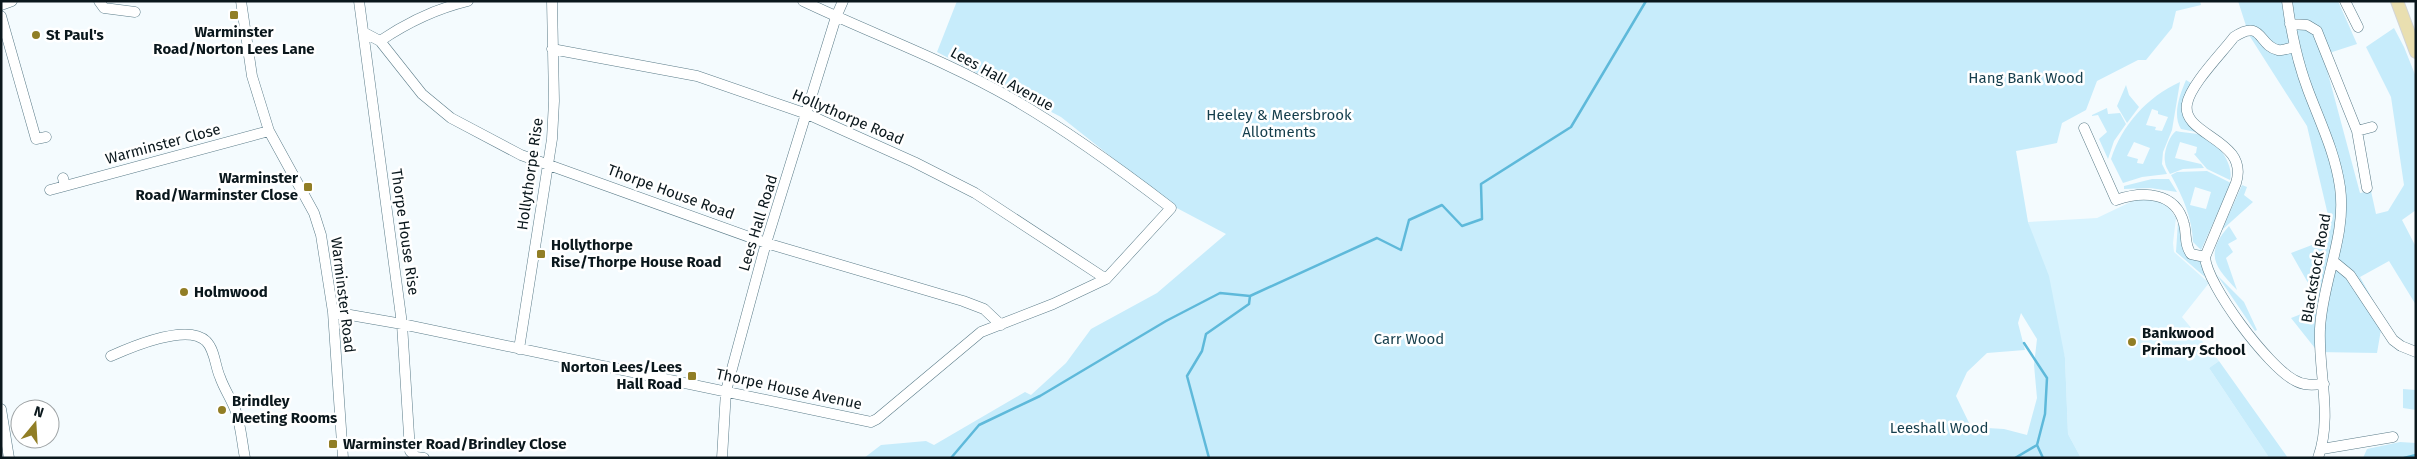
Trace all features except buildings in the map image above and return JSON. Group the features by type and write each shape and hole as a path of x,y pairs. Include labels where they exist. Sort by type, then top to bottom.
{"main road":[{"path":"2397,1 2413,38 2416,52"}],"street":[{"path":"1,5 12,1"},
{"path":"98,1 104,8 135,12"},
{"name":"Warminster Road","path":"241,1 252,76 269,131 316,220 325,254 333,312 343,458"},
{"name":"Thorpe House Rise","path":"359,1 402,324 410,451 416,457 424,458"},
{"path":"380,41 408,22 441,8 468,1"},
{"name":"Hollythorpe Rise","path":"519,349 552,139 554,101 552,1"},
{"name":"Lees Hall Avenue","path":"803,1 929,57 1011,98 1103,156 1171,208"},
{"name":"Lees Hall Road","path":"722,458 726,391 766,243 836,17 843,1"},
{"name":"Blackstock Road","path":"2287,1 2294,47 2308,90 2330,144 2340,187 2339,237 2320,328 2325,420 2320,453"},
{"path":"2346,1 2358,27"},
{"path":"1,16 36,139 46,136"},
{"path":"2290,24 2307,25 2317,31 2357,130 2367,188"},
{"path":"2294,47 2280,51 2273,48 2261,34 2254,31 2248,30 2240,34 2203,77 2186,105 2189,115 2209,135 2231,152 2239,174 2205,257 2215,287 2249,335 2279,368 2300,383 2310,386 2324,384"},
{"name":"Thorpe House Road","path":"363,32 380,41 422,94 451,118 521,155 766,243 963,301 984,310 1001,325"},
{"name":"Hollythorpe Road","path":"552,49 697,76 807,114 914,162 975,193 1106,279"},
{"path":"2357,130 2372,127"},
{"path":"2084,128 2116,200 2130,195 2144,194 2168,199 2177,207 2181,214 2185,225 2187,248 2191,254 2205,257"},
{"name":"Warminster Close","path":"50,190 64,182 269,131"},
{"name":"Thorpe House Avenue","path":"333,312 402,324 871,422 981,332 1053,304 1106,279 1171,208"},
{"path":"2333,261 2350,275 2393,340 2401,346 2416,352"},
{"path":"110,356 145,341 169,336 195,336 205,340 211,348 218,374 236,412 245,458"},
{"path":"1,409 9,458"},
{"path":"2320,453 2393,437"}],"shaded area":[{"name":"Bankwood Primary School","path":"2139,198 2165,202 2176,218 2173,243 2174,252 2209,283 2182,317 2219,361 2209,368 2268,456 2265,458 2081,458 2068,434 2065,358 2028,222 2097,218"}],"green space":[{"path":"957,1 2200,1 2201,5 2176,11 2172,28 2146,60 2138,60 2097,81 2086,110 2062,123 2057,143 2016,151 2028,222 2049,276 2065,358 2068,434 2081,458 864,458 881,445 926,441 934,445 1025,392 1031,395 1066,363 1091,329 1157,293 1226,234 1173,206 1061,117 937,52","holes":["2021,313 2037,339 2034,365 2037,398 2027,435 2004,429 1971,427 1956,396 1967,372 1987,353 2025,350 2018,323"]},
{"path":"2238,1 2338,1 2357,44 2323,55 2360,193 2371,191 2376,214 2388,211 2404,185 2391,97 2366,47 2394,28 2416,77 2416,210 2402,220 2416,247 2416,305 2389,261 2360,277 2383,318 2377,353 2318,352 2291,318 2309,311 2316,297 2291,253 2325,240 2328,215 2307,126 2249,35"},
{"path":"2186,80 2191,83 2185,99 2184,111 2189,121 2201,133 2181,129 2178,123 2178,104"},
{"path":"2180,82 2172,130 2163,152 2162,164 2167,174 2142,177 2123,183 2111,159 2116,147 2137,113 2168,88","holes":["2152,109 2158,111 2158,114 2168,117 2162,131 2155,130 2156,127 2146,125","2134,142 2150,148 2143,164 2137,163 2138,159 2127,156"]},
{"path":"2126,85 2129,95 2139,107 2127,123 2117,106"},
{"path":"2107,108 2108,114 2120,113 2126,124 2114,141 2108,159 2099,139 2107,132 2098,115 2092,116"},
{"path":"2176,131 2207,137 2217,145 2228,162 2231,174 2230,180 2207,169 2194,154 2197,147 2180,142 2175,158 2201,164 2204,168 2183,169 2170,174 2166,165 2165,154 2169,141"},
{"path":"2207,171 2231,183 2201,250 2193,242 2191,224 2186,208 2171,175 2177,172","holes":["2195,187 2211,192 2206,209 2190,205"]},
{"path":"2152,179 2169,179 2177,192 2150,188 2124,189 2124,186"},
{"path":"2242,185 2247,187 2244,195 2253,202 2222,230"},
{"path":"2178,222 2201,262 2205,277 2176,252"},
{"path":"2229,226 2237,239 2228,244 2233,252 2226,258 2237,290 2223,274 2215,260 2217,245"},
{"path":"2217,275 2244,302 2257,330 2255,331"},
{"path":"2219,361 2288,458 2265,458 2268,456 2209,368"},
{"path":"2403,389 2416,390 2416,410 2403,408"},
{"path":"2400,442 2416,443 2416,458 2363,458 2367,449"}],"waterway":[{"path":"951,458 979,425 1040,396 1166,321 1220,293 1250,296 1377,238 1401,250 1409,220 1442,205 1462,226 1482,219 1481,184 1571,127 1646,1"},
{"path":"1209,458 1187,376 1202,351 1206,334 1249,304 1250,296"},
{"path":"2024,343 2047,378 2045,414 2037,445 2043,458"},
{"path":"2015,458 2037,445"},
{"path":"2404,458 2416,455"}],"place":[{"name":"Warminster Road/Norton Lees Lane","path":"234,15"},
{"name":"St Paul's","path":"36,35"},
{"name":"Warminster Road/Warminster Close","path":"308,187"},
{"name":"Hollythorpe Rise/Thorpe House Road","path":"541,254"},
{"name":"Holmwood","path":"184,292"},
{"name":"Bankwood Primary School","path":"2132,342"},
{"name":"Norton Lees/Lees Hall Road","path":"692,376"},
{"name":"Brindley Meeting Rooms","path":"222,410"},
{"name":"Warminster Road/Brindley Close","path":"333,444"}],"park label":[{"name":"Hang Bank Wood","path":"2026,78"},
{"name":"Heeley & Meersbrook Allotments","path":"1279,124"},
{"name":"Carr Wood","path":"1409,339"},
{"name":"Leeshall Wood","path":"1939,428"}]}
